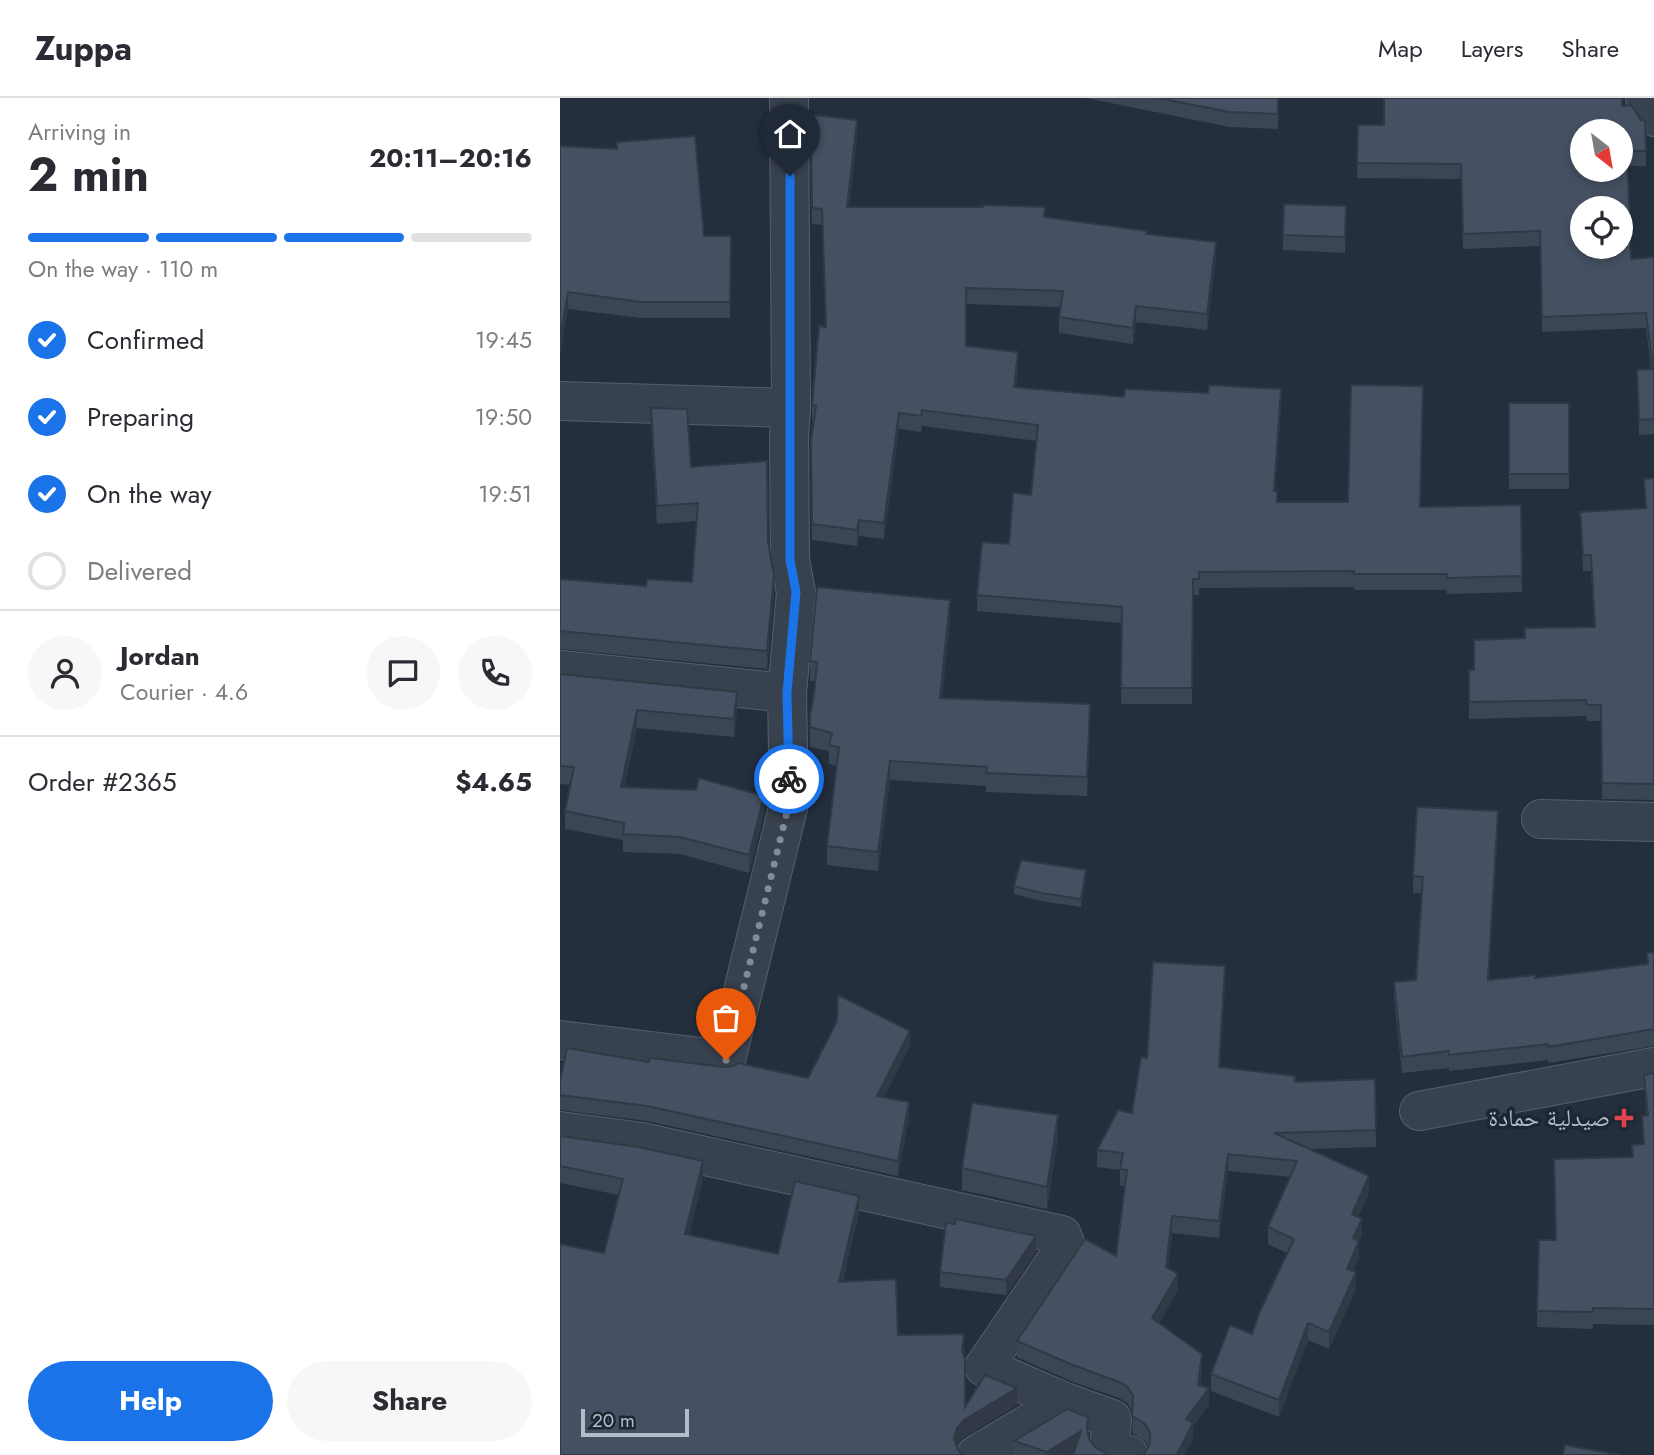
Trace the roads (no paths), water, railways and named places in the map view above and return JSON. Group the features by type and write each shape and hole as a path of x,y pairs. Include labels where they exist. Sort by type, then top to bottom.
{"street":[{"path":"560,1040 726,1060 789,804 787,693 796,592 790,560 789,98"},
{"path":"1645,98 1654,117"},
{"path":"560,401 791,408"},
{"path":"560,670 787,693"},
{"path":"1541,819 1654,822"},
{"path":"1419,1111 1654,1067"},
{"path":"560,1131 642,1142 1062,1235 1066,1246 984,1367 1112,1419 1109,1447 1129,1455"},
{"path":"976,1455 1065,1402"}],"place":[{"name":"صيدلية حمادة","path":"1624,1118"}]}
